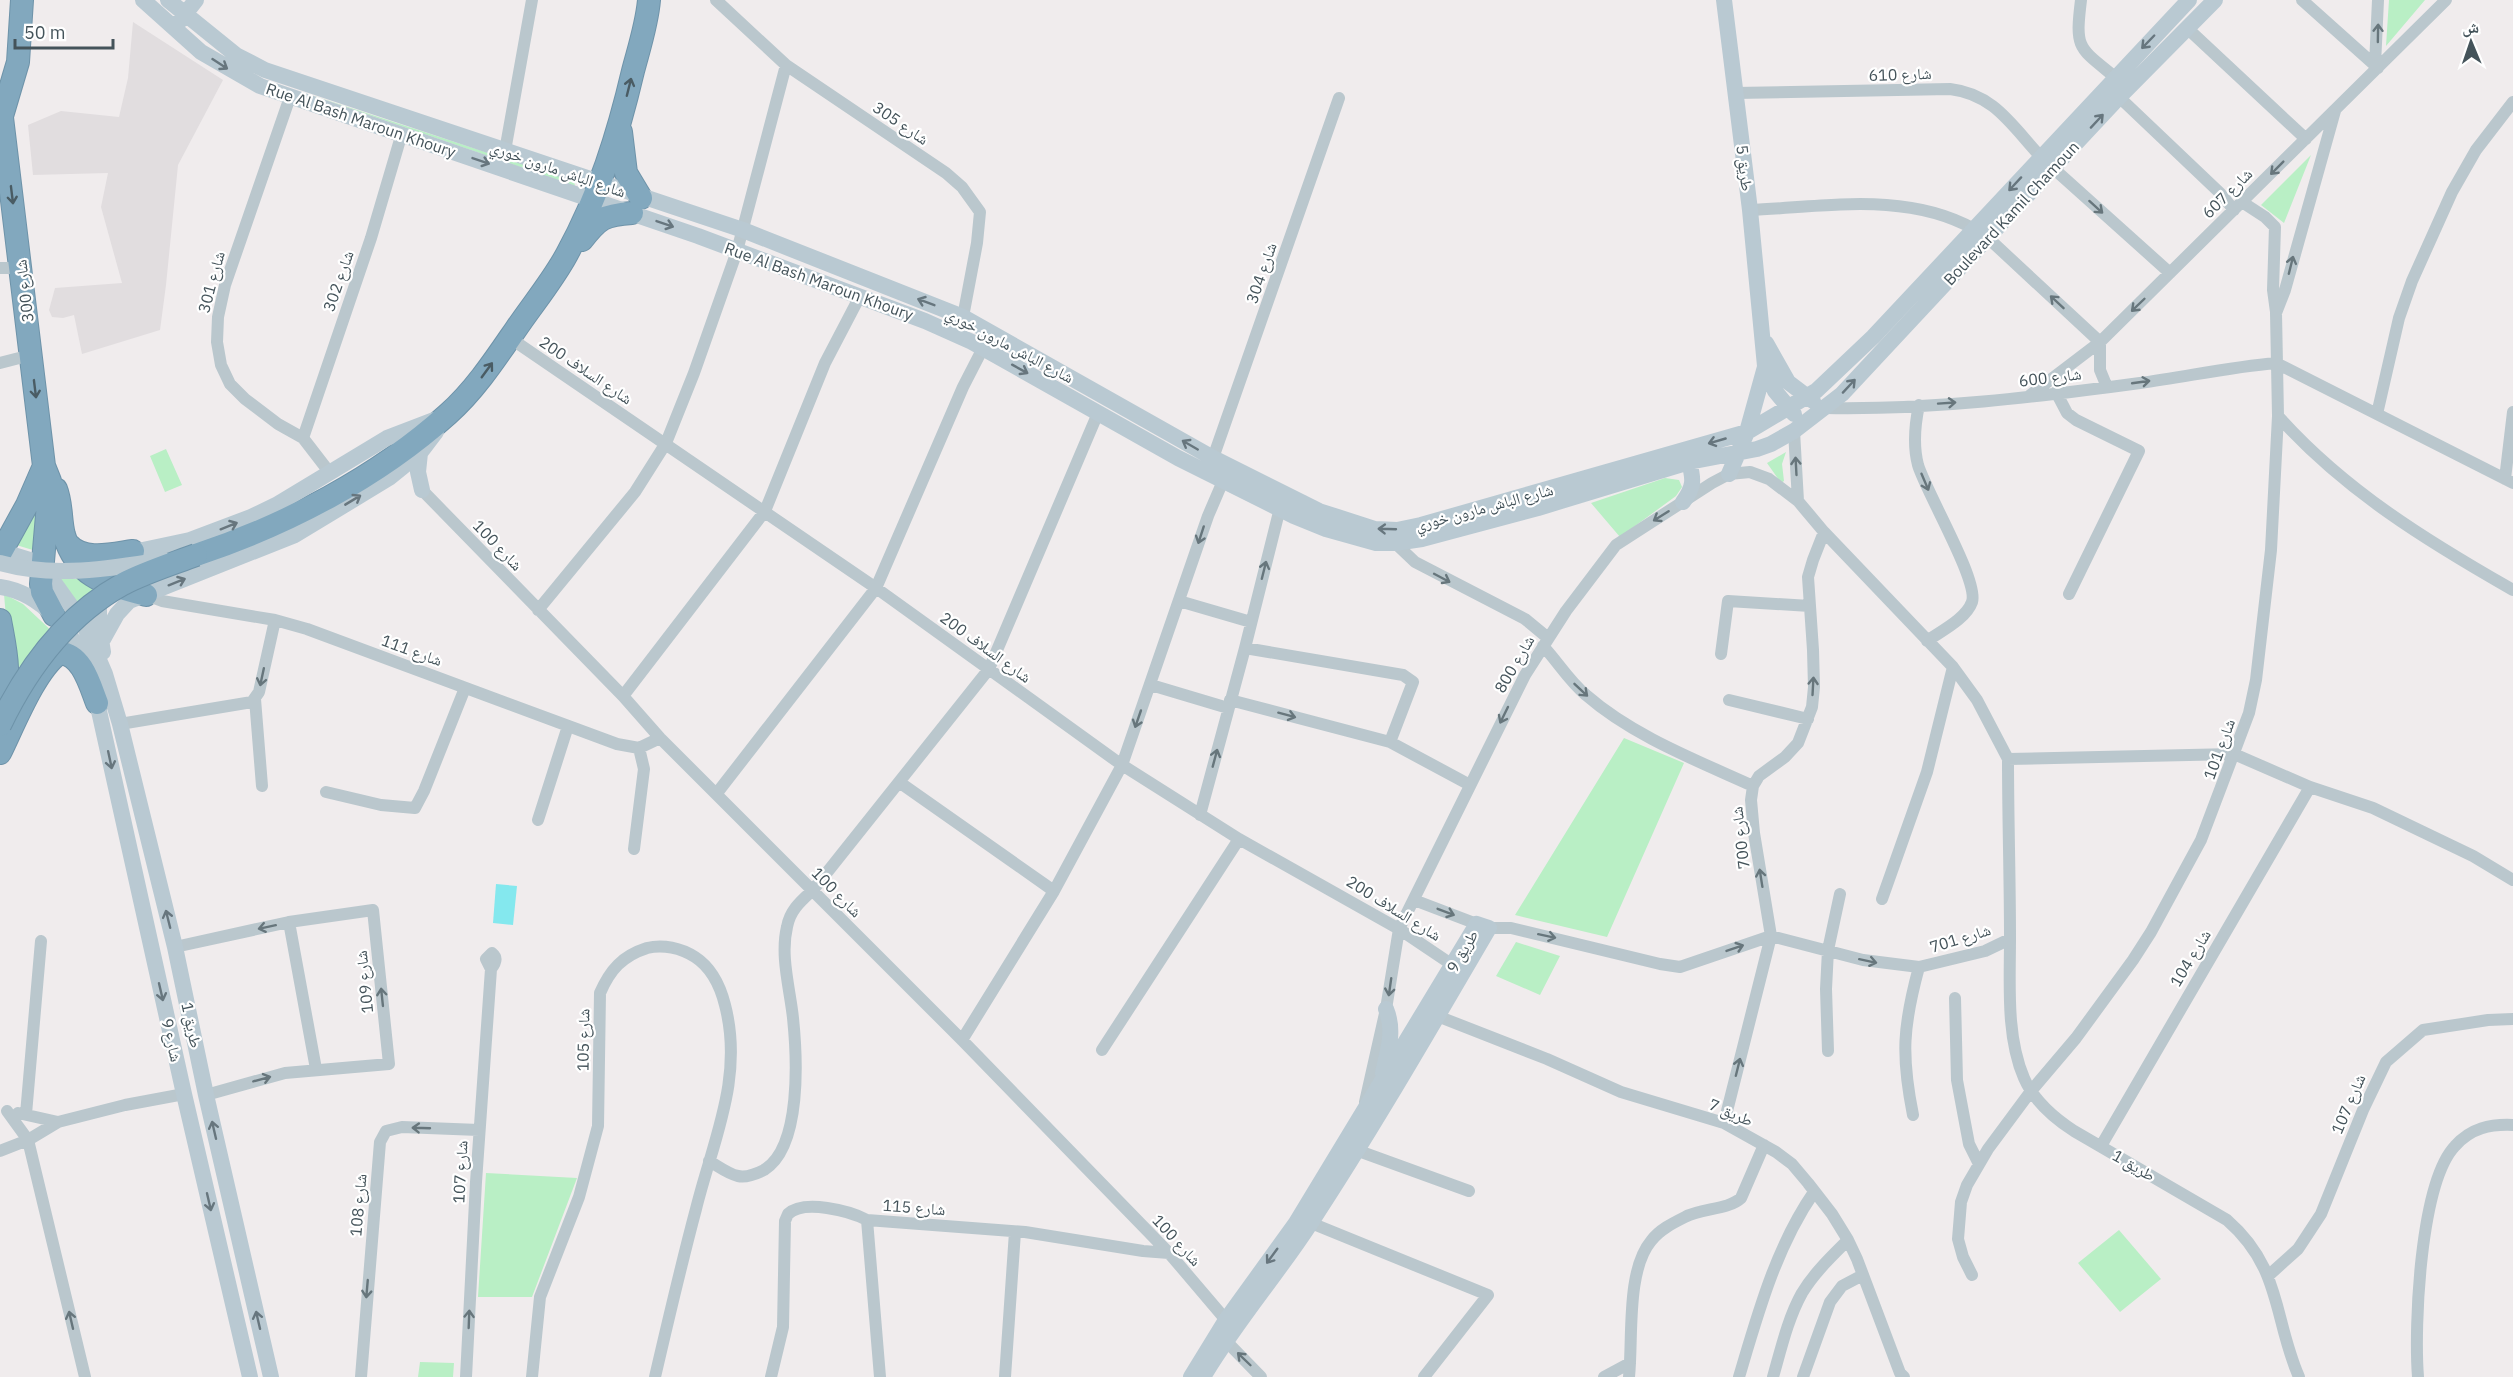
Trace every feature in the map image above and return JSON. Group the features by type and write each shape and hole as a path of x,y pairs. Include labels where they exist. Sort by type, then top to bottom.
{"highway":[{"path":"1,109 18,62 22,0"},
{"path":"0,725 24,680 40,657 56,638 90,608 130,581 234,542 343,489 396,454 448,414 476,385 566,256 598,191 620,124 649,0"},
{"name":"شارع 300","path":"1,109 11,268 31,355 47,474"},
{"path":"566,256 580,243 598,220 636,205 626,173 620,124"},
{"path":"0,555 47,474"},
{"path":"47,474 57,493 65,536 80,565 101,582 146,595"},
{"path":"47,474 42,592 54,615"},
{"path":"0,523 27,505"},
{"path":"68,544 77,552 87,555 133,551"},
{"path":"0,620 3,690"},
{"path":"0,753 31,691 54,657 60,653 77,661 98,703"},
{"path":"3,690 21,669 26,669 31,691"}],"main road":[{"name":"Rue Al Bash Maroun Khoury","path":"143,0 201,52 244,79 290,97 402,133 598,191 636,205 737,250 925,321 983,348 1223,481 1326,530 1354,538 1376,543 1422,539 1538,508 1689,462 1771,444 1799,428"},
{"name":"شارع الباش مارون خوري","path":"168,0 236,55 265,70 505,151 598,191"},
{"path":"174,28 196,0"},
{"name":"طريق 5","path":"1724,0 1750,210 1765,366"},
{"name":"Boulevard Kamil Chamoun","path":"2046,162 2120,97 2215,0"},
{"name":"Boulevard Kamil Chamoun","path":"1799,428 1842,394 1981,233 2046,162 2115,77 2181,3"},
{"name":"شارع الباش مارون خوري","path":"636,205 743,230 963,316 1213,459 1319,511 1375,529 1397,530 1421,525 1748,432 1788,407"},
{"name":"Boulevard Kamil Chamoun","path":"1788,407 1807,398 1857,354 1981,233"},
{"path":"1763,337 1783,374 1807,398 1826,408"},
{"path":"1765,366 1775,391 1788,407 1799,428"},
{"path":"1729,474 1748,432 1765,366"},
{"path":"102,641 106,630 129,601 295,535 388,478 420,453 448,414"},
{"path":"105,674 98,612 101,582 109,565 133,551 190,540 276,505 387,438 448,414"},
{"path":"420,453 418,472 422,490"},
{"path":"1683,502 1693,486 1694,478 1689,462"},
{"path":"388,478 412,484 422,490"},
{"path":"0,555 39,569 91,569 196,555"},
{"path":"0,555 25,556 42,570 73,606 88,633 105,674"},
{"name":"شارع 9","path":"0,587 9,588 27,597 54,615 82,654 93,682 184,1094 250,1377"},
{"name":"طريق 1","path":"105,674 120,724 175,947 206,1095 271,1377"},
{"name":"9 طريق","path":"1203,1377 1226,1341 1272,1281 1311,1223 1356,1150 1483,926"},
{"path":"1380,1088 1392,1035 1392,1024 1386,1009"},
{"name":"9 طريق","path":"1191,1377 1226,1320 1296,1222 1380,1088 1432,1014"}],"street":[{"path":"505,151 532,0"},
{"name":"شارع 305","path":"716,0 786,65 946,173 962,187 980,212 963,316"},
{"path":"2081,0 2077,32 2080,46 2085,53 2115,77"},
{"path":"2302,0 2377,67"},
{"path":"2377,67 2378,0"},
{"name":"شارع 607","path":"2029,396 2100,342 2446,0"},
{"path":"2187,28 2306,139"},
{"path":"538,610 635,492 666,443 694,373 737,250 786,65"},
{"name":"شارع 610","path":"1735,93 1950,89 1979,96 1993,105 2046,162 2170,273"},
{"name":"شارع 301","path":"290,97 225,285 218,317 217,342 221,365 230,384 245,399 278,424 303,438 330,472"},
{"path":"2120,97 2220,193 2238,206"},
{"name":"شارع 304","path":"1213,459 1339,98"},
{"path":"2377,414 2399,318 2412,281 2452,192 2466,167 2502,113 2513,102"},
{"path":"2276,313 2285,290 2335,111"},
{"name":"شارع 302","path":"303,438 371,238 402,133"},
{"path":"1750,210 1881,204 1934,212 1956,219 1981,233 2100,342 2100,370 2107,387"},
{"name":"شارع 101","path":"1972,1275 1963,1257 1958,1239 1959,1220 1961,1202 1979,1164 2031,1091 2076,1038 2151,932 2201,840 2249,713 2260,648 2274,514 2278,416 2276,313 2273,290 2275,227 2265,217 2238,206"},
{"path":"623,696 765,511 825,363 860,296"},
{"name":"200 شارع السلاف","path":"510,338 876,588 1122,765 1239,839 1399,929 1459,969"},
{"path":"717,793 876,588 963,387 983,348"},
{"path":"0,363 31,355"},
{"path":"2276,363 2509,481 2513,412"},
{"name":"شارع 600","path":"1826,408 1919,405 2029,396 2276,363"},
{"path":"2056,392 2067,413 2076,420 2139,451 2069,594"},
{"path":"1919,405 1915,435 1917,463 1963,564 1972,586 1973,598 1964,614 1927,641"},
{"path":"655,1377 709,1161 738,1176 750,1176 774,1163 782,1149 790,1125 795,1090 793,1020 786,968 786,928 791,913 813,890 989,669 1098,413"},
{"path":"2278,416 2320,460 2392,517 2513,590"},
{"path":"1798,501 1799,428"},
{"name":"شارع 701","path":"1729,474 1750,472 1762,476 1798,501 1824,532 1953,667 1977,700 2008,759 2010,939 1985,951 1919,967 1879,963 1771,936"},
{"name":"800 شارع","path":"1362,1117 1386,1009 1399,929 1512,699 1545,642 1616,545 1729,474"},
{"path":"962,1040 1054,891 1122,765 1208,516 1223,481"},
{"name":"شارع 100","path":"422,490 623,696 660,738 962,1040 1168,1253 1226,1320"},
{"path":"1200,815 1280,508"},
{"name":"شارع 700","path":"1724,1124 1771,936 1754,833 1751,800 1753,786 1760,776 1785,757 1798,743 1808,719 1814,687 1808,577 1824,532"},
{"path":"1395,543 1415,562 1430,572 1525,619 1545,642 1576,686 1614,716 1688,756 1753,786"},
{"name":"شارع 111","path":"146,595 162,601 275,620 307,629 617,744 639,748"},
{"path":"1721,654 1728,601 1810,606"},
{"path":"1179,602 1251,622"},
{"path":"120,724 249,703 255,699 259,692 275,620"},
{"path":"1245,648 1403,675 1413,682 1389,742"},
{"path":"1882,898 1927,772 1953,667"},
{"path":"1150,685 1389,742 1470,785"},
{"path":"326,792 381,806 415,808 465,688"},
{"path":"255,699 262,786"},
{"path":"1729,700 1808,719"},
{"path":"538,820 568,726"},
{"path":"634,849 644,769 639,748 660,738"},
{"path":"2008,759 2234,754 2310,787 2382,812 2473,855 2513,880"},
{"path":"899,782 1054,891"},
{"name":"شارع 104","path":"2101,1146 2310,787"},
{"path":"1101,1050 1239,839"},
{"path":"1828,1051 1826,989 1828,950 1840,894"},
{"path":"1414,900 1483,926 1511,928 1680,967 1771,936"},
{"name":"شارع 109","path":"175,947 289,922 373,910 389,1064 285,1073 206,1095"},
{"path":"289,922 316,1069"},
{"name":"طريق 1","path":"2010,939 2014,1045 2025,1080 2031,1091 2059,1121 2228,1220 2244,1235 2255,1250 2268,1276 2299,1377"},
{"path":"26,1114 41,941"},
{"name":"شارع 105","path":"532,1377 540,1297 579,1197 598,1126 600,993 607,976 619,962 634,952 652,947 670,947 688,952 703,962 715,976 722,993 730,1028 731,1074 720,1133 709,1161"},
{"path":"1913,1115 1904,1064 1904,1037 1919,967"},
{"name":"شارع 107","path":"466,1377 479,1130 491,969"},
{"path":"1955,998 1957,1080 1969,1144 1979,1164"},
{"name":"7 طريق","path":"1432,1014 1547,1059 1621,1092 1724,1124 1764,1145 1792,1164 1832,1214 1848,1240 1901,1376"},
{"name":"شارع 107","path":"2268,1276 2298,1249 2322,1214 2363,1110 2386,1062 2423,1030 2488,1020 2513,1019"},
{"path":"0,1151 28,1140 58,1122 125,1105 184,1094"},
{"path":"3,1111 58,1122"},
{"path":"3,1111 28,1140 84,1377"},
{"path":"2418,1377 2415,1345 2420,1277 2427,1229 2443,1167 2454,1147 2470,1133 2491,1125 2513,1125"},
{"name":"شارع 108","path":"360,1377 380,1142 386,1131 402,1127 479,1130"},
{"path":"1629,1377 1634,1293 1637,1273 1647,1246 1660,1231 1685,1217 1701,1210 1736,1203 1741,1197 1764,1145"},
{"path":"1356,1150 1469,1191"},
{"path":"1739,1377 1780,1251 1794,1223 1814,1192"},
{"name":"شارع 115","path":"771,1377 783,1327 785,1233 788,1214 797,1209 831,1208 852,1212 867,1221 1015,1232 1168,1253"},
{"path":"867,1221 880,1377"},
{"path":"1311,1223 1488,1295 1424,1377"},
{"path":"1005,1377 1015,1232"},
{"path":"1773,1377 1802,1293 1821,1267 1848,1240"},
{"path":"1803,1377 1830,1302 1842,1286 1863,1275"},
{"path":"1226,1341 1262,1377"},
{"path":"1604,1377 1630,1363"}],"shaded area":[{"path":"133,22 223,80 178,165 160,330 82,354 74,315 63,318 52,317 49,310 55,288 122,283 101,207 108,173 33,175 28,125 61,111 119,117 128,78"}],"green space":[{"path":"2389,0 2425,0 2386,46"},
{"path":"305,93 574,181 575,186"},
{"path":"2311,155 2284,223 2261,205"},
{"path":"166,449 182,485 165,492 150,456"},
{"path":"1786,452 1782,464 1784,481 1781,483 1767,463"},
{"path":"1665,478 1679,480 1682,487 1676,496 1620,537 1591,503"},
{"path":"39,508 36,551 13,544"},
{"path":"57,579 83,579 95,587 81,611"},
{"path":"4,594 23,604 56,635 28,668 10,665"},
{"path":"1624,738 1684,763 1607,937 1515,915"},
{"path":"1516,942 1560,956 1540,995 1496,976"},
{"path":"486,1173 577,1178 532,1297 478,1297"},
{"path":"2119,1230 2161,1279 2120,1312 2078,1263"},
{"path":"420,1362 454,1363 453,1377 418,1377"}],"water":[{"path":"496,884 517,886 513,925 493,923"}]}
